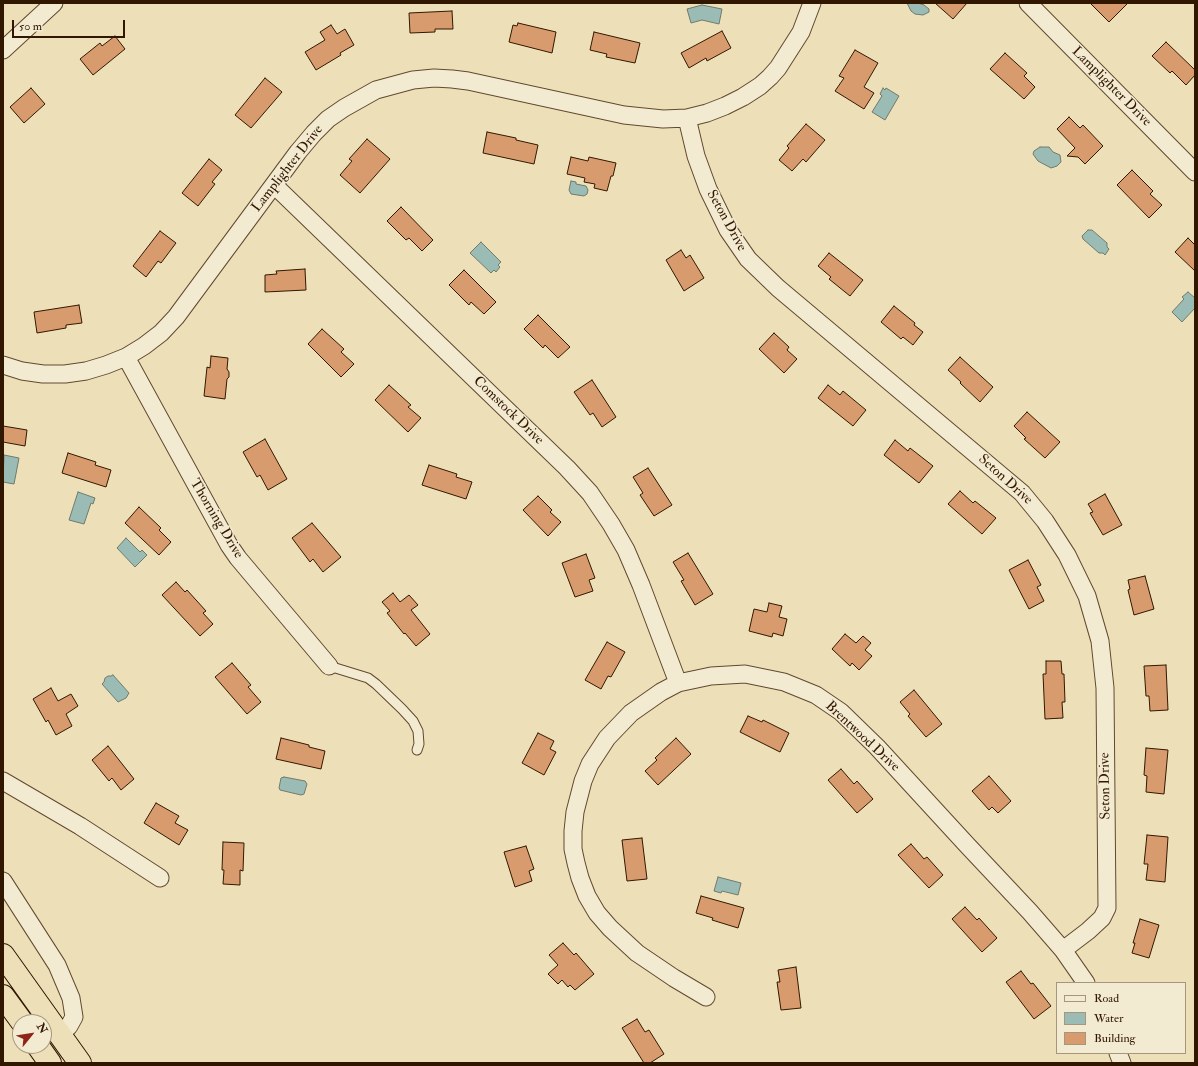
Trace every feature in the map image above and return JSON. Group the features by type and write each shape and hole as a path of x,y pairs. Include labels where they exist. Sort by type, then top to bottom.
{"highway":[{"path":"3,955 80,1063"},
{"path":"3,996 16,1014"},
{"path":"44,1054 50,1063"}],"street":[{"path":"3,50 54,3"},
{"name":"Lamplighter Drive","path":"3,365 29,372 64,374 106,366 126,357 144,346 161,333 176,317 314,133 328,119 376,90 413,80 440,78 468,81 624,115 656,119 687,118 726,106 749,94 770,77 786,57 801,32 812,3"},
{"name":"Lamplighter Drive","path":"1028,3 1195,172"},
{"name":"Seton Drive","path":"687,118 696,156 710,195 728,230 748,259 763,276 1022,493 1045,521 1067,555 1087,596 1100,641 1104,688 1107,908 1102,918 1064,950"},
{"name":"Comstock Drive","path":"274,185 567,468 590,493 611,524 626,550 641,585 678,683"},
{"name":"Thorning Drive","path":"126,357 226,541 238,558 329,666"},
{"name":"Brentwood Drive","path":"706,997 637,953 610,928 587,896 580,878 573,849 572,831 578,798 590,764 598,750 619,725 631,714 678,683 711,676 745,674 784,682 816,695 841,712 877,747 966,845 1030,912 1064,950 1085,982"},
{"path":"3,780 80,826 160,878"},
{"path":"3,881 57,965 72,998 74,1017 69,1026 60,1034"}],"lane":[{"path":"329,666 368,678 402,709 413,721 418,731 419,744 416,750"}],"water":[{"path":"907,3 918,3 924,5 929,9 929,12 923,15 915,14 911,11"},
{"path":"702,5 722,9 719,24 702,20 691,23 687,9"},
{"path":"883,88 885,90 886,88 899,96 885,120 872,112 882,96 880,94"},
{"path":"1040,147 1049,147 1053,152 1060,155 1061,162 1057,166 1051,168 1038,161 1033,154 1034,151"},
{"path":"571,181 576,182 576,184 586,186 588,190 587,194 584,196 571,194 569,190"},
{"path":"1088,230 1092,230 1107,243 1107,247 1109,249 1105,255 1103,253 1099,253 1083,239 1082,236"},
{"path":"481,242 501,262 498,265 500,267 496,272 494,270 491,273 470,253"},
{"path":"1188,292 1195,298 1195,308 1182,322 1172,312 1184,299 1182,297"},
{"path":"4,455 19,458 14,484 3,482"},
{"path":"78,492 95,498 93,504 91,503 84,524 69,520"},
{"path":"126,538 140,552 142,550 147,555 135,567 117,548"},
{"path":"113,675 129,693 126,698 118,702 102,684 105,678"},
{"path":"284,777 305,781 307,784 304,794 301,795 280,790 281,778"},
{"path":"718,877 741,883 738,895 722,891 721,893 714,891"}],"building":[{"path":"935,3 967,3 953,19"},
{"path":"1090,3 1128,3 1109,22"},
{"path":"452,11 453,29 435,29 435,32 410,33 409,13"},
{"path":"518,23 556,32 552,53 509,42 513,25 517,26"},
{"path":"331,25 337,34 345,29 354,45 340,53 341,55 316,70 305,52 325,40 320,32"},
{"path":"722,31 731,48 707,61 706,58 689,68 681,53"},
{"path":"594,32 640,43 635,63 606,57 607,54 590,50"},
{"path":"115,36 125,49 93,75 80,59 100,43 102,46"},
{"path":"1166,42 1195,70 1195,75 1186,85 1172,71 1170,73 1152,56"},
{"path":"855,50 878,63 864,87 874,93 864,109 835,91 844,78 839,76"},
{"path":"1005,53 1027,73 1024,76 1035,87 1024,99 990,69"},
{"path":"265,78 282,92 251,128 235,115"},
{"path":"31,88 45,104 24,123 10,107"},
{"path":"1069,117 1080,128 1083,125 1103,146 1085,164 1078,157 1067,156 1075,148 1057,129"},
{"path":"806,124 825,140 806,162 803,159 792,171 779,160 789,148 787,146"},
{"path":"487,132 516,138 516,140 538,145 534,164 483,153"},
{"path":"367,139 390,159 360,193 340,175 352,161 349,159"},
{"path":"571,157 588,161 589,157 616,163 607,191 594,188 595,184 584,182 585,178 567,174"},
{"path":"209,159 222,170 212,182 215,184 198,206 182,193"},
{"path":"1132,170 1153,191 1150,194 1162,205 1149,218 1117,185"},
{"path":"401,207 433,240 422,251 409,238 406,240 387,221"},
{"path":"160,231 176,243 161,263 158,261 146,277 133,266"},
{"path":"1188,238 1195,245 1195,271 1175,252"},
{"path":"681,250 686,258 690,255 704,278 684,291 666,260"},
{"path":"829,253 863,280 850,296 829,279 831,277 818,266"},
{"path":"305,269 306,290 265,292 265,275 277,274 276,271"},
{"path":"464,270 496,302 484,314 471,302 469,305 449,285"},
{"path":"79,305 82,323 66,325 66,328 37,333 34,312"},
{"path":"894,306 915,323 914,325 923,332 913,345 903,337 901,339 881,322"},
{"path":"538,315 570,347 558,358 545,345 543,348 524,329"},
{"path":"322,329 344,349 341,352 354,364 341,377 308,344"},
{"path":"774,333 789,347 787,350 797,359 784,373 759,349"},
{"path":"211,356 228,358 227,369 229,372 229,377 227,379 225,399 204,396 207,367 210,368"},
{"path":"960,357 993,387 980,402 948,370"},
{"path":"592,380 616,417 602,427 593,413 590,415 574,392"},
{"path":"389,385 411,405 408,407 421,418 408,432 375,400"},
{"path":"828,385 840,395 843,391 866,410 853,426 818,398"},
{"path":"1027,412 1060,442 1045,458 1024,439 1026,438 1014,426"},
{"path":"3,426 27,430 25,446 3,442"},
{"path":"265,439 287,479 268,490 260,475 257,477 243,452"},
{"path":"895,440 908,451 910,448 933,466 919,483 884,455"},
{"path":"68,453 96,462 95,465 111,470 106,487 62,473"},
{"path":"429,465 457,474 456,477 472,482 466,499 422,485"},
{"path":"648,468 672,505 654,516 640,495 643,493 633,477"},
{"path":"960,491 973,503 975,501 996,518 982,534 948,504"},
{"path":"1105,494 1122,525 1103,535 1090,513 1093,512 1088,504"},
{"path":"538,496 552,510 550,512 561,522 548,536 523,510"},
{"path":"139,507 161,528 159,530 171,542 159,555 125,523"},
{"path":"312,523 341,557 323,572 313,559 310,562 292,538"},
{"path":"688,553 713,594 695,605 681,581 684,580 673,562"},
{"path":"586,554 595,578 589,580 593,591 575,597 562,563"},
{"path":"1028,560 1041,585 1037,587 1044,601 1029,609 1009,570"},
{"path":"1145,576 1154,609 1134,615 1128,590 1130,589 1128,580"},
{"path":"176,582 185,592 187,590 206,611 203,613 213,624 200,636 162,595"},
{"path":"393,593 400,602 409,595 418,605 411,610 430,634 416,646 387,613 390,611 382,602"},
{"path":"769,603 782,606 779,617 787,619 783,636 773,633 772,637 749,631 754,609 767,612"},
{"path":"845,634 856,643 863,636 871,643 865,650 872,656 859,670 852,663 850,666 832,649"},
{"path":"607,642 625,652 611,677 608,676 601,689 585,680"},
{"path":"1046,661 1061,661 1062,674 1064,674 1065,702 1062,702 1063,718 1045,719 1043,674 1046,674"},
{"path":"232,663 251,685 248,687 261,702 247,714 215,677"},
{"path":"1166,665 1168,710 1150,711 1149,696 1146,696 1144,666"},
{"path":"51,688 58,701 71,694 78,706 66,714 72,726 56,735 48,720 46,722 33,699"},
{"path":"914,690 942,724 926,737 908,716 910,714 900,702"},
{"path":"748,716 762,722 763,720 789,733 780,752 740,732"},
{"path":"538,733 554,741 550,749 556,752 544,775 522,763"},
{"path":"281,738 309,745 309,747 325,751 321,769 276,759"},
{"path":"676,738 691,754 658,785 645,771 657,760 655,758"},
{"path":"108,746 134,779 121,790 112,778 109,781 92,760"},
{"path":"1146,748 1168,750 1164,794 1146,792 1147,776 1144,775"},
{"path":"841,769 854,784 857,781 873,799 857,813 828,780"},
{"path":"989,776 1011,801 998,813 992,807 989,810 972,791"},
{"path":"156,803 179,816 175,823 188,830 179,845 144,823"},
{"path":"1147,835 1168,837 1165,882 1146,880 1148,864 1144,864"},
{"path":"642,838 647,879 627,881 622,840"},
{"path":"223,842 244,843 243,871 240,870 240,885 223,884"},
{"path":"911,844 924,859 927,857 943,875 929,888 898,855"},
{"path":"526,846 534,869 529,871 532,881 515,887 504,852"},
{"path":"701,896 744,908 738,928 712,920 713,918 696,913"},
{"path":"965,907 977,920 979,918 997,938 982,952 952,919"},
{"path":"1140,919 1159,925 1149,958 1132,953 1135,943 1133,943"},
{"path":"563,943 574,955 576,953 594,974 575,990 570,985 568,987 562,980 558,984 548,974 558,965 549,955"},
{"path":"796,967 801,1008 781,1010 777,982 780,982 778,970"},
{"path":"1021,971 1031,984 1033,983 1051,1006 1034,1019 1006,982"},
{"path":"637,1019 645,1032 649,1030 664,1054 650,1063 644,1063 622,1028"}]}
